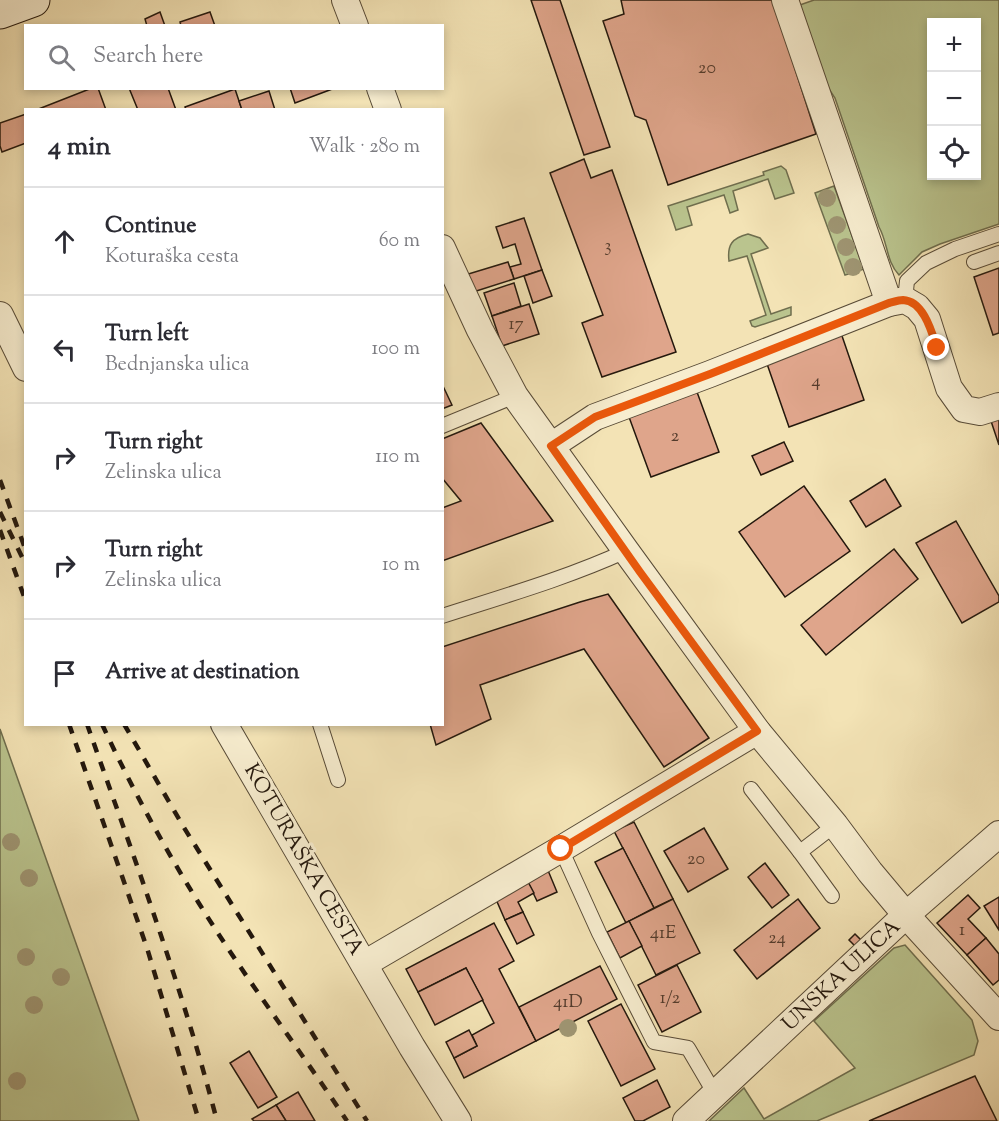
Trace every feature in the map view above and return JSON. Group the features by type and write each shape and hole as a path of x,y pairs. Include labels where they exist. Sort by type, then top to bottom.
{"street":[{"path":"0,12 33,0"},
{"path":"345,0 355,24"},
{"path":"785,0 897,301"},
{"path":"381,90 387,108"},
{"path":"444,252 480,330 515,396 757,731 906,915 996,1008"},
{"path":"551,446 595,417 708,368 897,301 917,306 927,319 949,388 964,409 980,412 999,406"},
{"path":"0,315 24,364"},
{"name":"KOTURAŠKA CESTA","path":"225,726 458,1121"},
{"name":"KOTURAŠKA CESTA","path":"364,964 757,731"},
{"name":"UNSKA ULICA","path":"686,1121 906,915 999,834"}],"lane":[{"path":"897,301 907,281 926,263 956,249 999,234"},
{"path":"974,262 999,253"},
{"path":"444,425 515,396"},
{"path":"444,615 545,582 626,551"},
{"path":"321,726 338,780"},
{"path":"750,789 832,896"},
{"path":"800,852 835,825"},
{"path":"561,849 599,933 654,1042 688,1048 715,1094"}],"green space":[{"path":"814,0 999,0 999,224 922,252 899,275 889,258 835,98 827,86 797,6"},
{"path":"781,166 786,170 794,193 775,199 768,179 733,191 738,210 730,213 724,195 687,207 692,225 676,230 668,206 764,175 763,172"},
{"path":"834,186 864,269 845,275 815,193"},
{"path":"748,234 760,238 768,248 751,254 771,314 791,307 791,315 755,327 750,321 766,315 747,256 729,261 730,246 734,240"},
{"path":"0,729 139,1121 0,1121"},
{"path":"905,945 972,1020 978,1041 974,1055 817,1121 709,1121 744,1088 764,1119 855,1068 814,1021 894,948"}],"building":[{"path":"531,0 560,0 610,147 584,155"},
{"path":"621,0 773,0 816,134 668,185 646,120 635,116 603,21 624,14"},
{"path":"160,12 164,24 146,24 145,19"},
{"path":"210,12 214,24 180,24 180,22"},
{"path":"87,90 99,90 105,108 41,108"},
{"path":"130,90 169,90 175,108 137,108"},
{"path":"235,90 241,108 185,108"},
{"path":"291,90 330,90 295,103"},
{"path":"269,91 274,108 241,108 239,101"},
{"path":"24,115 24,144 2,152 0,123"},
{"path":"584,159 591,178 612,170 676,352 602,377 582,323 603,315 550,173"},
{"path":"524,218 542,270 514,279 510,267 521,264 515,244 503,248 496,227"},
{"path":"508,262 514,279 470,293 465,275"},
{"path":"999,268 999,333 993,335 974,277"},
{"path":"542,270 552,296 533,303 524,276"},
{"path":"514,283 521,306 492,316 484,293"},
{"path":"529,304 539,334 502,346 492,316"},
{"path":"841,333 864,400 789,427 766,361"},
{"path":"444,388 452,405 444,408"},
{"path":"697,392 719,452 651,477 629,417"},
{"path":"999,419 999,445 991,421"},
{"path":"481,423 553,521 444,560 444,507 461,501 444,480 444,438"},
{"path":"784,442 793,461 761,475 752,456"},
{"path":"885,479 901,506 866,527 850,501"},
{"path":"804,486 850,551 785,597 739,532"},
{"path":"956,521 999,596 999,602 962,623 916,543"},
{"path":"894,549 918,579 826,655 801,625"},
{"path":"608,594 709,738 664,767 584,649 480,685 491,719 436,745 431,726 444,726 444,646"},
{"path":"634,822 673,899 654,908 614,831"},
{"path":"704,828 728,869 688,892 664,851"},
{"path":"623,848 654,908 626,923 595,862"},
{"path":"765,863 789,895 772,908 748,877"},
{"path":"547,868 557,892 537,901 527,880"},
{"path":"527,880 534,893 518,902 523,912 505,920 495,897"},
{"path":"968,895 980,908 968,919 986,938 967,955 937,923"},
{"path":"999,897 999,930 984,906"},
{"path":"673,899 700,953 656,975 629,921"},
{"path":"798,899 820,928 757,979 734,950"},
{"path":"523,912 534,935 517,944 505,920"},
{"path":"629,921 642,946 620,958 607,932"},
{"path":"494,923 514,961 499,969 536,1041 464,1078 454,1058 477,1046 472,1035 494,1023 466,968 418,992 406,969"},
{"path":"855,934 864,943 858,949 849,940"},
{"path":"986,938 999,954 999,980 993,985 967,955"},
{"path":"677,965 701,1012 662,1032 638,985"},
{"path":"600,966 617,999 536,1041 519,1007"},
{"path":"466,968 483,1000 435,1025 418,992"},
{"path":"621,1004 655,1069 621,1086 588,1021"},
{"path":"469,1030 477,1046 454,1058 446,1042"},
{"path":"249,1051 277,1097 258,1108 230,1063"},
{"path":"975,1076 997,1121 869,1121 925,1097"},
{"path":"657,1080 670,1107 643,1121 635,1121 623,1098"},
{"path":"298,1092 315,1121 286,1121 276,1105"},
{"path":"276,1105 286,1121 254,1121 252,1119"}],"railway":[{"path":"0,480 24,546"},
{"path":"0,512 24,561"},
{"path":"0,530 24,596"},
{"path":"70,726 147,948 199,1121"},
{"path":"88,726 173,971 217,1121"},
{"path":"103,726 160,838 193,893 242,969 347,1121"},
{"path":"125,726 183,826 367,1121"}],"route":[{"path":"561,849 757,731 551,446 595,417 889,303 905,300 917,306 927,319 937,348"}]}
